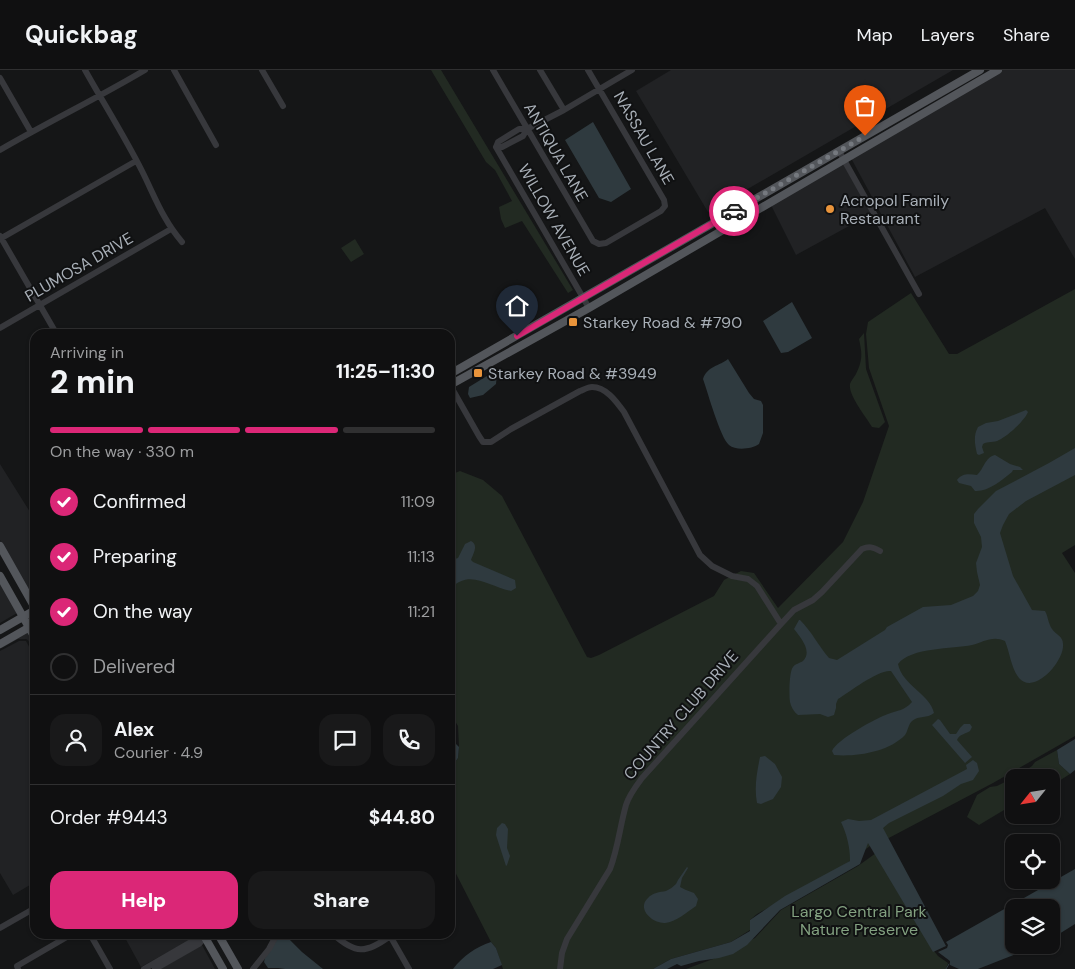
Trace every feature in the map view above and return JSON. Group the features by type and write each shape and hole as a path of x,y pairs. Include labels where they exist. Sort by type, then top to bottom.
{"main road":[{"path":"455,371 980,70"},
{"path":"455,382 589,308 998,70"},
{"path":"0,546 30,600"},
{"path":"0,576 23,617 30,623"},
{"path":"0,630 30,612"},
{"path":"0,644 30,626"},
{"path":"206,939 223,969"},
{"path":"220,939 238,969"}],"street":[{"path":"85,70 136,161 171,229 182,242"},
{"path":"0,150 146,70"},
{"path":"174,70 216,145"},
{"path":"262,70 283,106"},
{"name":"ANTIQUA LANE","path":"492,70 593,241 599,244"},
{"path":"540,70 564,110"},
{"name":"NASSAU LANE","path":"588,70 664,200 665,206 653,216 606,243 599,244"},
{"path":"527,129 564,110 632,70"},
{"path":"0,78 31,132"},
{"name":"WILLOW AVENUE","path":"527,129 523,136 502,147 496,146 589,308"},
{"path":"839,151 919,294"},
{"path":"54,329 0,238 136,161"},
{"name":"PLUMOSA DRIVE","path":"0,328 171,229"},
{"path":"455,394 483,442 491,442 580,391 592,387 605,391 624,412 700,555 712,566 732,576 748,579 757,586 781,624"},
{"name":"COUNTRY CLUB DRIVE","path":"560,969 562,953 568,939 610,869 615,856 626,804 632,791 794,610 813,600 822,592 862,549 868,547 880,552"},
{"path":"0,928 30,911"},
{"path":"18,969 16,966 63,939"},
{"path":"93,939 110,969"},
{"path":"144,969 196,939"},
{"path":"155,969 199,944 202,939"},
{"path":"254,969 274,939"},
{"path":"339,939 347,946 362,950 378,945 385,939"},
{"path":"391,939 409,969"}],"shaded area":[{"path":"671,70 953,70 708,212 636,91"},
{"path":"1003,70 1075,70 1075,259 1045,208 915,277 851,158"},
{"path":"593,122 631,189 611,202 599,198 565,140"},
{"path":"843,163 871,214 796,255 771,205"},
{"path":"792,302 812,338 788,352 781,353 763,321"},
{"path":"728,359 749,393 754,399 761,401 763,405 763,433 759,444 744,449 732,447 726,440 718,424 703,379 707,371"},
{"path":"495,371 497,373 496,384 483,395 470,398 468,394 469,387"},
{"path":"1026,410 1028,412 1020,423 1003,438 983,444 984,453 977,454 975,437 978,427"},
{"path":"1075,448 1075,475 1026,501 1009,514 1000,533 1013,576 1032,610 1045,611 1052,629 1062,639 1062,651 1054,667 1048,674 1033,683 1026,682 1019,678 1014,670 1005,641 1001,639 912,654 898,664 905,678 927,700 934,713 912,721 905,735 890,746 862,754 834,755 832,751 835,746 848,736 875,720 904,709 912,702 891,671 886,671 872,677 838,699 834,715 828,717 820,714 798,715 790,704 789,689 793,667 803,661 807,653 804,644 794,629 799,620 829,658 837,660 887,627 923,607 951,605 973,596 978,591 980,585 976,563 982,547 981,537 974,523 974,514 996,491"},
{"path":"995,455 1023,470 1013,470 995,485 985,490 975,491 971,486 959,483 957,480 963,475 977,475 989,458"},
{"path":"0,464 30,512 30,591 0,540"},
{"path":"471,541 475,545 471,560 473,562 515,580 516,588 511,591 472,579 455,585 455,559 458,558 465,544"},
{"path":"0,582 17,613 0,623"},
{"path":"28,631 30,635 30,644 26,639 18,639 0,649 0,647"},
{"path":"19,641 26,641 30,649 30,885 13,895 0,873 0,651"},
{"path":"938,719 950,734 956,734 964,724 970,724 972,727 970,731 961,735 957,740 972,757 965,763 932,725"},
{"path":"1075,739 1075,770 1070,774 1059,764 1057,750"},
{"path":"455,743 459,747 458,758 455,762"},
{"path":"765,756 775,764 782,777 781,787 773,799 761,804 757,803 756,780 760,757"},
{"path":"973,760 977,763 979,771 973,780 961,784 943,796 889,823 883,828 946,946 933,952 868,843 860,864 780,910 747,945 733,954 681,966 677,964 667,969 653,969 671,959 731,942 750,931 750,920 785,896 850,861 848,841 841,822 848,819 859,821 871,820 967,769 966,765"},
{"path":"502,823 508,829 507,848 510,856 506,866 496,835 497,828"},
{"path":"687,867 680,887 694,893 698,899 696,906 673,921 660,923 651,918 645,911 645,902 652,895 666,891 674,886"},
{"path":"1075,869 1075,924 1060,933 1060,899 1022,899 1040,889 1060,889 1060,877"},
{"path":"1005,909 1005,954 1016,954 978,969 959,969 950,965 950,961 938,952 947,948 946,942"},
{"path":"126,939 192,939 141,967"},
{"path":"277,939 289,939 323,969 268,968 264,962"},
{"path":"491,942 496,948 502,965 493,969 453,969 470,952"},
{"path":"202,945 215,969 160,969"}],"green space":[{"path":"431,70 441,70 573,290 568,293 522,221 505,228 499,207 512,201 495,170 486,162"},
{"path":"355,239 364,254 351,262 341,248"},
{"path":"1075,289 1075,545 1062,553 1075,573 1075,736 1017,769 1005,769 1005,776 993,783 870,846 846,864 757,914 750,920 750,930 731,942 671,959 653,969 503,969 496,948 491,942 455,872 455,762 458,758 459,747 458,726 455,721 455,473 460,471 483,480 502,496 587,657 591,658 714,596 724,580 741,571 754,573 778,608 843,542 863,502 889,426 869,368 866,334 868,322 911,293 949,354 957,354"},
{"path":"864,333 866,369 885,422 879,428 872,427 854,400 850,389 850,383 860,365 859,339"},
{"path":"1057,750 1059,764 1070,774 1060,780 1060,769 1028,769 1035,762"},
{"path":"1005,782 1005,809 979,825 967,817 977,795 990,787"},
{"name":"Largo Central Park Nature Preserve","path":"876,853 931,947 938,956 948,963 946,969 686,969 713,959 755,938 781,910 858,866"}],"waterway":[{"path":"946,969 949,964"}],"way so far":[{"path":"734,211 865,136"}],"place":[{"name":"Acropol Family Restaurant","path":"830,209"},
{"name":"Starkey Road & #790","path":"573,322"},
{"name":"Starkey Road & #3949","path":"478,373"}],"route":[{"path":"517,336 734,211"}]}
